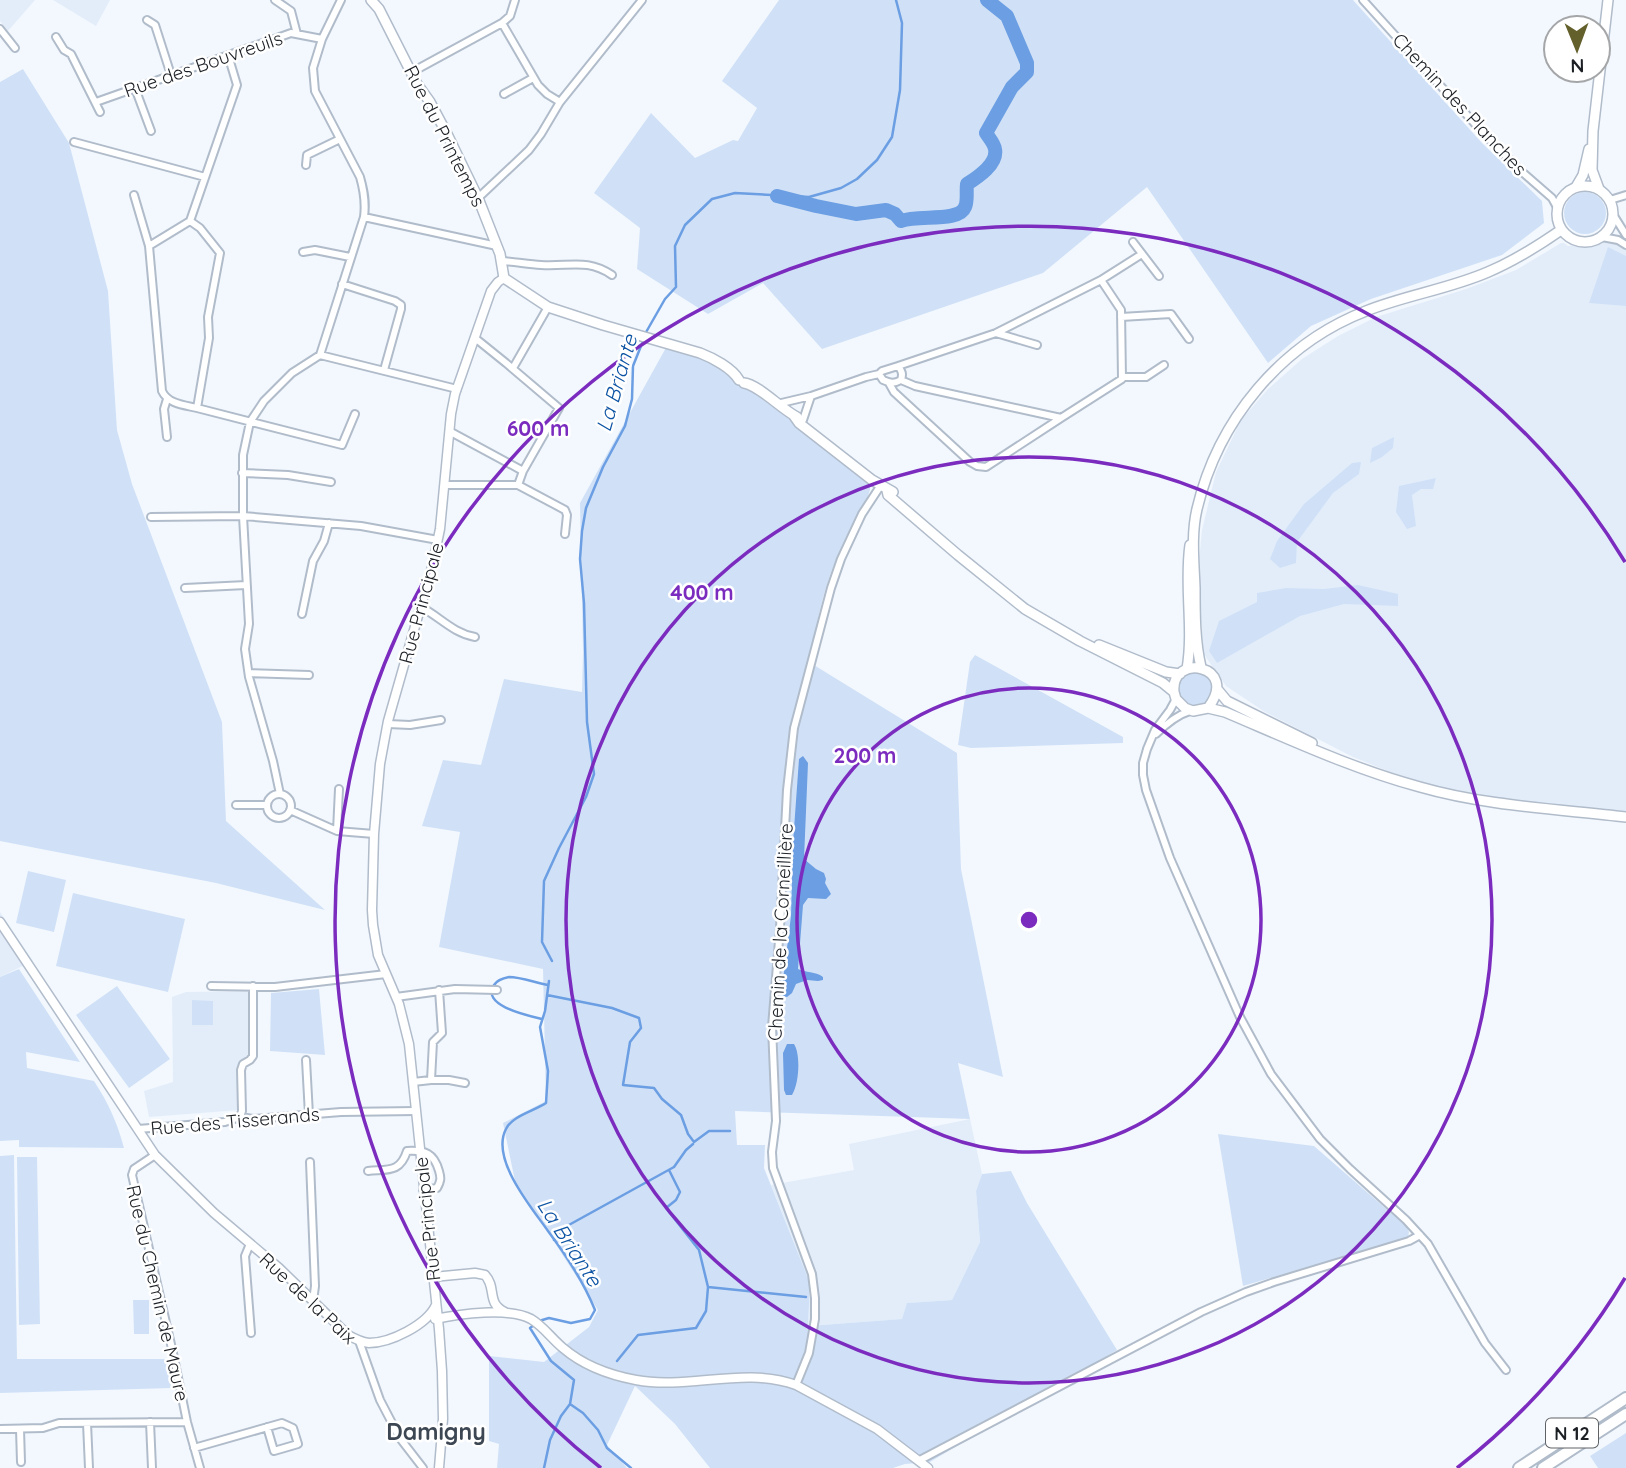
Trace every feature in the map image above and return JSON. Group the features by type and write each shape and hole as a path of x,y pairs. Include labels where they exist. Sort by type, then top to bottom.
{"highway":[{"name":"N 12","path":"1519,1468 1626,1398"},
{"name":"N 12","path":"1543,1468 1626,1414"}],"main road":[{"name":"Rue du Printemps","path":"370,0 379,9 478,198 502,261 504,278"},
{"path":"1599,189 1590,186 1576,187 1560,200 1556,215 1561,230 1578,242 1592,242 1602,237 1612,224 1614,216 1610,200 1599,189 1592,170 1593,131 1608,0"},
{"path":"1576,187 1583,175 1593,131"},
{"path":"1201,667 1197,634 1194,530 1197,509 1217,450 1244,406 1269,375 1293,353 1330,327 1365,311 1486,273 1514,260 1561,230"},
{"path":"504,278 548,307 712,358 741,382 772,399 867,470 888,495 1025,609 1080,641 1163,683 1185,709 1193,711 1208,708 1225,712 1387,777 1454,796 1626,817"},
{"path":"1175,695 1175,679 1183,671 1189,650 1187,570 1194,530"},
{"path":"1061,630 1166,672 1201,667 1208,670 1214,677 1217,689 1208,708"},
{"path":"1217,689 1227,701 1341,759"}],"street":[{"path":"275,0 291,11 297,34"},
{"path":"280,794 272,796 267,805 270,815 278,818 286,816 290,810 289,800 280,794 244,649 249,624 243,516 243,455 250,422 264,401 292,373 320,355 364,217 366,204 360,177 315,91 313,68 322,39 341,0"},
{"path":"412,72 502,23 510,16 515,0"},
{"path":"478,198 529,150 560,102 642,0"},
{"name":"Chemin des Planches","path":"1363,0 1485,135 1552,198 1558,207"},
{"path":"147,20 155,25 171,75"},
{"path":"502,23 542,91 560,102"},
{"path":"0,29 15,48"},
{"name":"Rue des Bouvreuils","path":"96,102 291,33 322,39"},
{"path":"56,37 64,50 71,54 100,112"},
{"path":"149,246 190,221 237,85 228,55"},
{"path":"503,94 533,78"},
{"path":"135,88 151,131"},
{"path":"306,165 307,155 340,139"},
{"path":"74,142 205,177"},
{"path":"134,195 149,246 162,391 167,399 342,445 355,414"},
{"path":"1610,200 1626,195"},
{"path":"1614,216 1626,235"},
{"path":"364,217 497,246"},
{"path":"190,221 200,228 220,253 208,317 209,338 197,408"},
{"path":"1602,237 1618,240 1626,245"},
{"path":"1133,242 1159,276"},
{"path":"303,252 315,250 350,257"},
{"path":"776,404 811,397 996,333 1101,280 1142,254"},
{"path":"502,261 543,265 593,265 612,275"},
{"name":"Rue Principale","path":"439,1468 443,1394 436,1305 409,1044 374,938 374,834 380,764 388,724 438,540 451,414 491,290 504,278"},
{"path":"889,383 894,392 970,462 986,467 1121,381 1121,310 1101,280"},
{"path":"342,284 401,305 384,370"},
{"path":"513,368 548,307"},
{"path":"1121,317 1171,314 1189,339"},
{"path":"996,333 1037,345"},
{"path":"475,338 559,408 523,471 518,485"},
{"path":"320,355 457,389"},
{"path":"1123,377 1146,377 1164,365"},
{"path":"898,366 902,371 901,380"},
{"path":"879,374 889,383 901,380 915,386 1061,418"},
{"path":"798,418 811,397"},
{"path":"167,399 164,409 167,437"},
{"path":"449,431 523,471"},
{"path":"243,473 288,475 331,482"},
{"path":"444,485 518,485 565,510 565,534"},
{"name":"Chemin de la Corneillière","path":"796,1385 809,1353 816,1298 812,1274 775,1179 772,1160 776,1121 772,1027 787,790 793,728 831,588 852,535 881,486"},
{"path":"151,517 243,516 361,526 438,540"},
{"path":"302,614 313,561 324,541 329,523"},
{"path":"186,588 246,585"},
{"path":"421,607 453,630 475,637"},
{"path":"248,673 309,675"},
{"path":"1175,695 1170,710 1155,730 1147,749 1143,763 1146,790 1170,858 1240,1017 1271,1074 1320,1139 1428,1244 1485,1343 1506,1370"},
{"path":"1152,738 1183,713 1193,711"},
{"path":"388,724 410,725 441,720"},
{"path":"337,831 339,789"},
{"path":"236,805 267,805"},
{"path":"290,810 337,831 374,834"},
{"path":"0,922 155,1155"},
{"path":"211,986 275,987 386,974"},
{"path":"240,1117 241,1070 243,1064 253,1056 253,986"},
{"path":"431,1080 433,1042 442,1033 439,990"},
{"path":"396,998 439,990 497,990"},
{"path":"306,1059 309,1115"},
{"path":"413,1082 449,1080 465,1083"},
{"name":"Rue des Tisserands","path":"138,1129 225,1122 240,1117 253,1119 341,1112 416,1111"},
{"path":"368,1171 395,1168 404,1161 407,1151 419,1150 436,1160 441,1177 437,1188 423,1189"},
{"name":"Rue de la Paix","path":"155,1155 214,1213 279,1268 348,1335 359,1341 380,1399 399,1437 423,1468"},
{"name":"Rue du Chemin de Maure","path":"155,1155 134,1169 132,1175 187,1422 200,1468"},
{"path":"310,1162 315,1286 313,1301"},
{"path":"920,1460 1201,1312 1274,1282 1409,1241 1420,1235"},
{"path":"250,1244 245,1256 251,1333"},
{"path":"433,1277 475,1273 485,1275 491,1283 493,1303 500,1311 508,1314"},
{"path":"486,1313 493,1303"},
{"path":"359,1341 379,1342 399,1336 422,1322 434,1311 436,1305"},
{"path":"422,1322 486,1313 529,1318 582,1363 638,1381 751,1377 783,1380 877,1429 928,1468"},
{"path":"150,1422 152,1468"},
{"path":"0,1429 43,1428 59,1423 187,1422"},
{"path":"87,1423 89,1468"},
{"path":"194,1448 267,1427 282,1423 293,1428 298,1444 274,1451 267,1427"},
{"path":"20,1429 21,1462"}],"shaded area":[{"path":"0,0 35,0 8,31 0,21"},
{"path":"53,0 110,0 96,26"},
{"path":"779,0 1353,0 1482,143 1542,201 1544,223 1502,255 1371,299 1311,326 1268,363 1147,187 1043,273 822,349 763,283 708,314 637,269 640,228 594,193 651,113 695,158 733,140 738,141 757,108 722,81"},
{"path":"23,69 69,143 108,291 117,430 132,484 222,722 226,821 325,910 216,883 0,841 0,82"},
{"path":"1585,192 1600,198 1606,213 1600,228 1585,234 1570,228 1564,213 1570,198"},
{"path":"1611,240 1626,249 1626,813 1455,793 1353,757 1265,712 1226,686 1203,653 1198,571 1202,530 1216,472 1241,420 1268,389 1302,359 1338,336 1376,317 1516,270 1561,243 1568,246"},
{"path":"1608,247 1626,256 1626,306 1589,303"},
{"path":"668,344 714,364 814,437 870,482 867,499 830,574 809,662 957,753 961,869 1003,1077 958,1063 970,1119 735,1111 737,1145 765,1145 764,1168 810,1283 808,1326 902,1319 907,1303 952,1300 980,1242 976,1191 982,1174 1011,1171 1027,1203 1117,1350 930,1462 893,1468 710,1468 675,1424 635,1386 607,1445 627,1468 497,1468 499,1444 489,1441 489,1356 544,1362 589,1327 598,1310 515,1181 503,1123 546,1101 543,969 439,947 460,832 422,826 443,760 481,765 504,679 582,692 580,503"},
{"path":"1394,437 1393,448 1370,463 1372,448"},
{"path":"1361,462 1359,474 1333,493 1297,542 1296,563 1280,568 1270,559 1277,541 1304,504 1352,463"},
{"path":"1436,478 1433,489 1421,489 1412,495 1416,526 1407,529 1396,512 1399,486"},
{"path":"1358,585 1398,594 1398,606 1344,604 1300,616 1217,663 1209,651 1219,621 1257,602 1257,593 1286,588 1324,589"},
{"path":"975,655 1123,737 1123,743 971,748 958,745 970,662"},
{"path":"1195,672 1207,677 1212,689 1207,701 1195,706 1183,701 1178,689 1183,677"},
{"path":"28,871 66,880 54,932 16,923"},
{"path":"73,893 185,919 168,992 56,966"},
{"path":"0,912 33,961 0,977"},
{"path":"19,969 80,1062 26,1052 27,1068 94,1081 112,1113 124,1148 19,1147 19,1140 0,1141 0,977"},
{"path":"117,986 170,1059 129,1088 76,1015"},
{"path":"319,989 325,1055 270,1051 271,993"},
{"path":"250,991 250,1058 241,1062 239,1067 240,1110 149,1117 144,1091 173,1082 172,997 186,992"},
{"path":"192,1000 213,1001 213,1025 192,1025"},
{"path":"970,1119 982,1174 976,1191 980,1242 952,1300 908,1303 903,1319 808,1326 810,1283 771,1185 854,1170 849,1144"},
{"path":"1218,1134 1314,1146 1407,1227 1408,1237 1243,1286"},
{"path":"14,1155 17,1359 165,1359 172,1388 0,1393 0,1156"},
{"path":"17,1157 37,1157 40,1324 19,1325"},
{"path":"133,1300 149,1300 149,1334 134,1334"},
{"path":"1626,1433 1626,1468 1598,1468 1590,1456"}],"water":[{"path":"803,756 808,763 804,859 824,873 825,883 831,894 826,899 808,898 803,905 798,969 820,975 823,980 807,980 796,984 787,997 783,996 782,988 791,916 799,759"},
{"path":"787,1044 794,1044 798,1055 798,1077 792,1095 786,1095 784,1090 783,1053"}],"waterway":[{"name":"La Briante","path":"645,334 665,299 676,287 675,246 685,225 712,199 735,193 809,197 841,188 857,179 877,160 892,137 900,90 902,23 896,0"},
{"path":"777,196 856,214 886,210 901,221 947,217 961,212 966,205 967,184 986,169 995,155 994,145 986,133 1012,87 1027,72 1027,63 1007,16 987,0"},
{"name":"La Briante","path":"552,961 542,942 544,881 586,797 594,774 587,722 584,603 580,559 582,531 586,508 603,467 625,426 632,399 633,366 643,341"},
{"path":"542,1019 508,1009 494,999 492,992 497,982 509,977 548,985"},
{"name":"La Briante","path":"539,1321 549,1318 571,1323 590,1319 595,1310 568,1259 515,1183 504,1154 503,1141 509,1124 546,1103 548,1071 540,1027 549,981"},
{"path":"547,995 612,1008 639,1018 641,1028 630,1042 623,1085 654,1088 662,1099 681,1115 694,1142 709,1131 730,1131"},
{"path":"554,1240 567,1226 674,1167 693,1144"},
{"path":"617,1361 638,1335 696,1328 706,1311 708,1287 699,1250 666,1208 676,1200 680,1192 669,1170"},
{"path":"708,1287 806,1297"},
{"name":"La Briante","path":"534,1325 530,1328 551,1361 574,1380 570,1404 550,1440 544,1468"},
{"path":"570,1404 583,1413 598,1430 607,1448 631,1468"}],"district":[{"name":"Damigny","path":"436,1431"}]}
